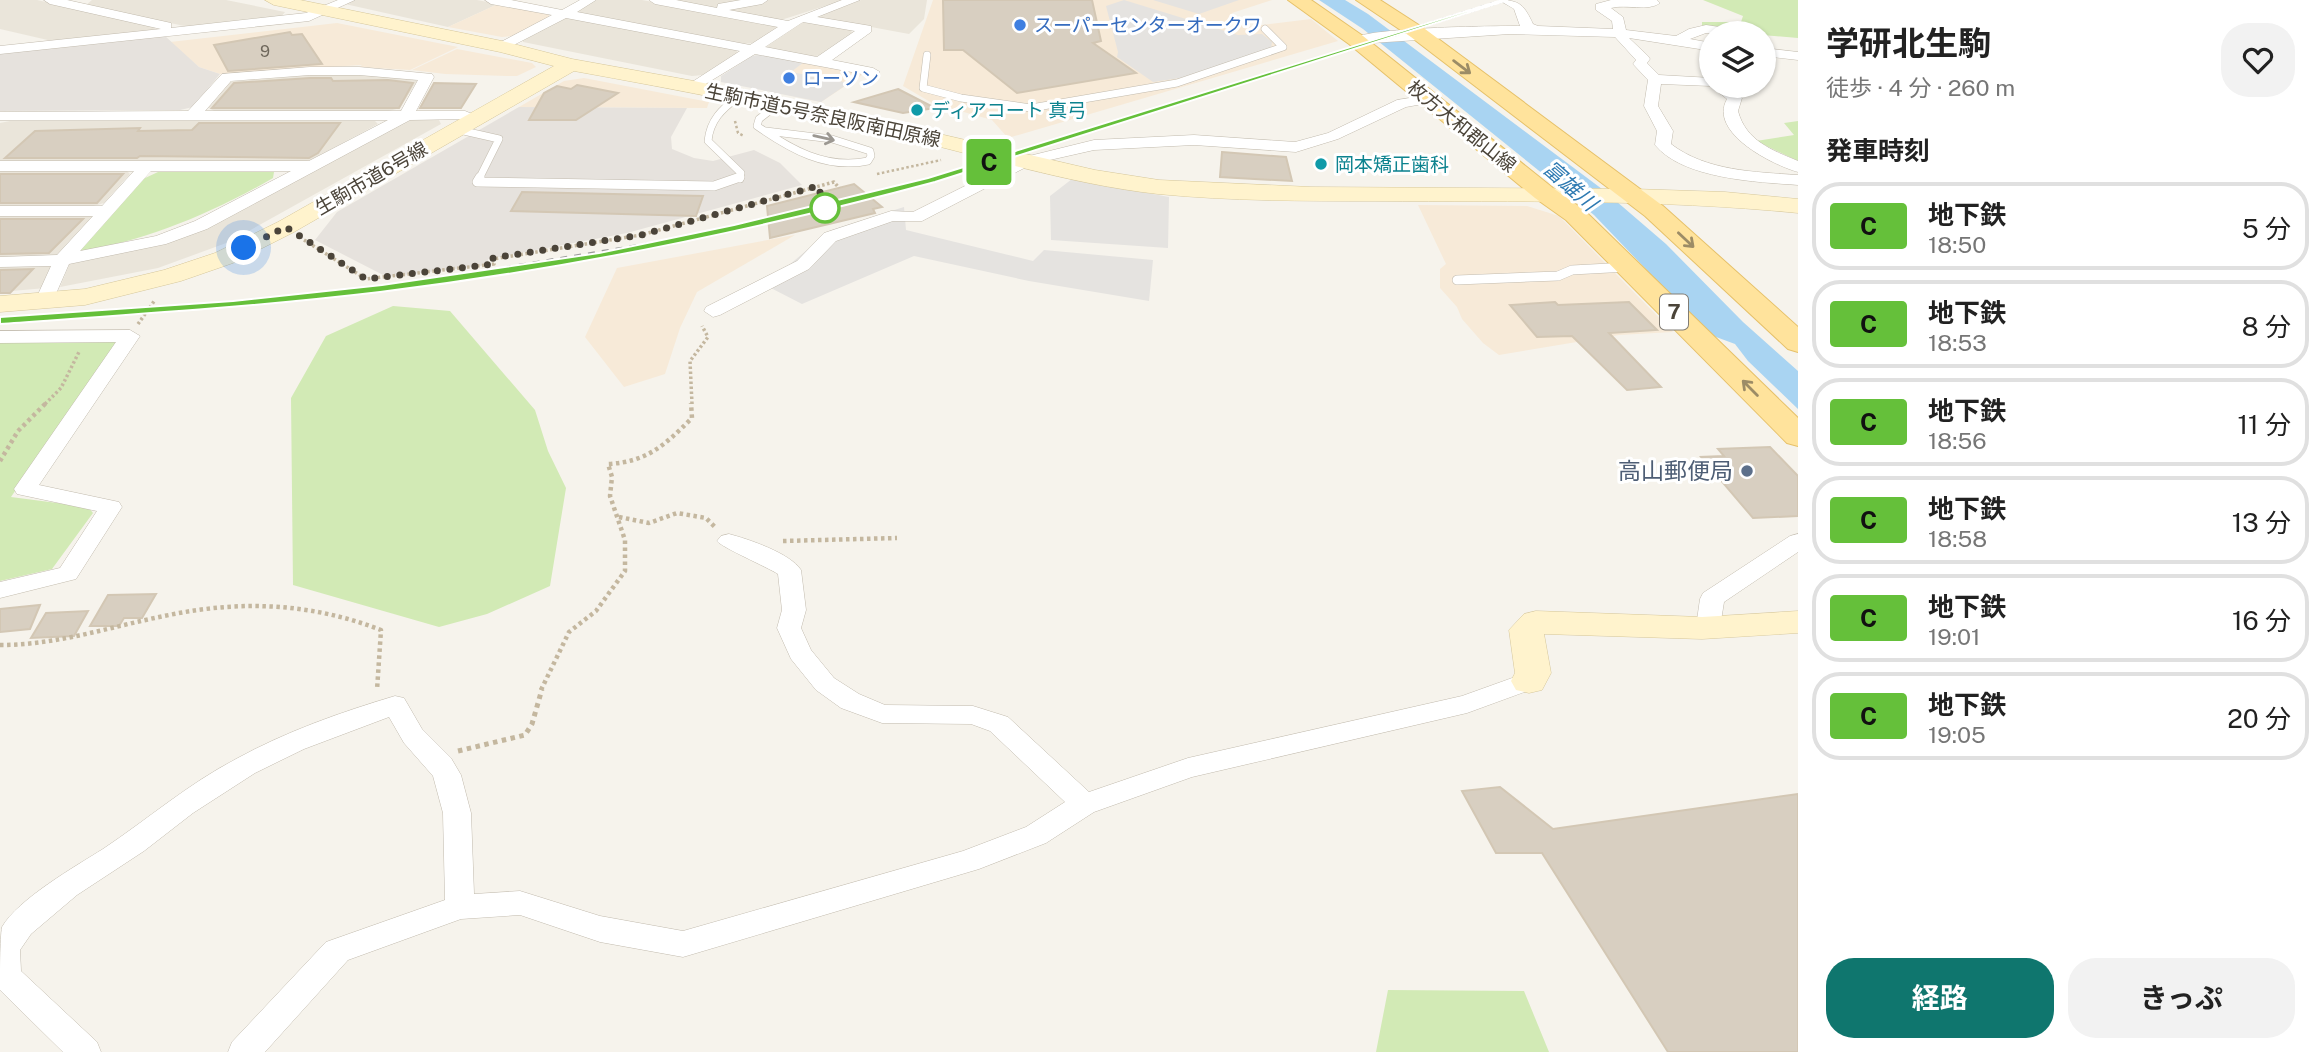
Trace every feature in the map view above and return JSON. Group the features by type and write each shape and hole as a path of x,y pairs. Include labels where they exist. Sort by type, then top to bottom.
{"main road":[{"name":"枚方大和郡山線","path":"1298,0 1356,40 1544,193 1575,215 1798,436"},
{"name":"枚方大和郡山線","path":"1366,0 1418,33 1634,195 1798,343"}],"street":[{"path":"50,0 78,2 187,31"},
{"name":"生駒市道5号奈良阪南田原線","path":"274,0 502,47 570,65 738,96 1095,177 1216,191 1634,195"},
{"path":"0,50 309,17 349,0"},
{"path":"491,0 873,72"},
{"path":"502,47 590,0"},
{"path":"655,0 708,10 866,29 820,62"},
{"path":"708,10 762,0"},
{"path":"694,87 796,21 854,0"},
{"path":"1505,0 1520,7 1527,26 1536,30"},
{"path":"1654,4 1618,2 1601,7 1618,20 1619,34 1629,48 1643,59 1640,64 1655,79 1699,81"},
{"path":"1356,40 1418,33 1536,30 1619,34 1699,44"},
{"path":"1679,40 1693,30 1699,30"},
{"path":"0,35 41,46"},
{"path":"1776,39 1787,40"},
{"path":"1776,53 1798,56"},
{"name":"生駒市道6号線","path":"0,304 85,297 172,276 223,258 286,227 570,65"},
{"path":"0,262 62,260 173,236 226,213 406,116 427,77 310,71 227,78 194,116"},
{"path":"1655,79 1651,106 1665,131 1663,145 1670,152 1689,161 1753,178 1798,180"},
{"path":"1735,98 1730,104 1730,111 1739,134 1746,141 1798,167"},
{"path":"713,311 803,265 830,237 891,216 916,217 1027,161 1094,145 1194,140 1296,148 1333,136 1402,103 1429,99"},
{"path":"0,116 464,115 465,124"},
{"path":"0,166 312,166"},
{"path":"44,301 62,260 147,166"},
{"path":"1753,178 1798,206"},
{"path":"1634,195 1798,206"},
{"path":"0,211 107,211"},
{"path":"0,337 130,336"},
{"path":"0,590 68,574 111,507 24,489 130,336"},
{"path":"729,541 760,553 789,570 794,610 789,628 800,653 825,684 850,701 881,714 958,714 986,718 999,724 1084,804"},
{"path":"1707,627 1712,599 1798,541"},
{"path":"244,1052 337,951 460,907 520,903 600,929 683,944 969,861 1035,835 1084,804 1188,768 1467,704 1529,681 1533,673 1527,630 1536,622 1707,627 1798,622"},
{"path":"85,1052 6,976 5,948 20,925 67,887 134,843 183,805 246,766 294,742 395,705 414,736 447,775 457,813 460,907"}],"lane":[{"path":"927,55 923,88 961,98 1031,108 1177,83 1283,47 1265,29"},
{"path":"465,124 499,139 477,182 714,186 740,179 741,173 708,141 708,130 714,117 738,96"},
{"path":"766,131 810,135 860,146 870,151 871,156 868,161 860,164 833,163 779,142 757,126 757,122 777,105"},
{"path":"1457,280 1558,276 1572,270 1630,267"}],"path":[{"path":"872,175 946,159"},
{"path":"286,227 366,279 391,278 494,264 493,258 641,235 847,180"},
{"path":"834,182 839,188"},
{"path":"130,336 172,276"},
{"path":"441,765 459,750 526,735 554,656 569,632 596,611 625,571 625,541 610,496 612,477 608,464 630,463 664,446 692,418 690,361 708,337 700,319 713,311"},
{"path":"0,461 18,431 61,388 80,351"},
{"path":"0,645 44,645 77,640 169,615 216,607 257,604 319,610 360,621 381,630 373,714"}],"shaded area":[{"path":"0,0 37,0 157,27 152,31 52,41 0,29"},
{"path":"92,0 226,0 285,12 281,17 189,27 86,5"},
{"path":"355,0 477,0 498,4 448,27 345,4"},
{"path":"596,0 642,0 774,24 777,28 754,43 742,44 579,14 576,10"},
{"path":"671,0 844,0 781,20"},
{"path":"861,0 927,0 924,19 909,34 817,17"},
{"path":"933,0 1272,0 1232,13 1246,27 1311,19 1338,41 1008,138 992,120 932,103 903,86"},
{"path":"1124,0 1238,35 1262,34 1272,42 1271,49 1180,78 1153,82 1117,57 1106,6"},
{"path":"1153,0 1239,0 1199,14"},
{"path":"498,4 549,13 549,17 512,36 502,37 448,27"},
{"path":"561,18 735,49 738,53 703,75 692,76 523,42 522,39"},
{"path":"808,22 850,30 853,33 821,55 810,57 768,49 765,45 798,23"},
{"path":"337,23 458,47 410,70 359,67 362,65 220,74 199,67 170,42"},
{"path":"165,36 199,67 220,74 193,107 180,110 0,111 0,53"},
{"path":"457,49 532,63 536,67 517,76 445,74 412,70"},
{"path":"763,54 804,62 791,72 849,83 821,102 721,82 721,76 752,56"},
{"path":"804,62 865,73 821,102 764,90"},
{"path":"313,74 393,76 414,78 417,81 400,108 389,111 214,111 207,107 230,82 241,78"},
{"path":"584,78 709,102 707,108 519,107 564,81"},
{"path":"519,107 687,108 671,137 672,149 694,158 713,161 754,150 780,163 802,185 627,233 488,259 488,265 387,277 315,240 337,212"},
{"path":"409,120 439,120 441,124 229,242 158,268 60,287 70,263 149,247"},
{"path":"375,121 378,124 311,160 298,163 0,162 0,123"},
{"path":"0,169 126,170 130,174 104,203 90,207 0,208"},
{"path":"1072,179 1169,197 1168,248 1051,240 1050,196"},
{"path":"1418,205 1527,206 1559,216 1673,332 1619,335 1499,355 1483,343 1440,288 1440,269 1446,264"},
{"path":"904,207 906,230 1033,261 1044,250 1153,260 1149,301 1029,281 914,256 802,304 765,285 831,230"},
{"path":"0,215 97,215 62,255 0,258"},
{"path":"795,235 697,292 680,328 665,374 624,387 585,337 617,268"},
{"path":"55,264 46,288 0,292 0,266"}],"green space":[{"path":"1703,0 1798,0 1798,38 1776,36 1776,21 1741,21 1743,16"},
{"path":"1798,121 1798,161 1756,141 1794,135 1784,123"},
{"path":"158,172 274,172 273,178 177,225 74,254 143,179"},
{"path":"393,306 450,311 535,410 548,451 566,488 550,586 487,614 439,627 293,585 291,398 326,336"},
{"path":"0,342 116,342 11,497 88,507 93,513 52,569 0,581"},
{"path":"1388,990 1524,991 1549,1052 1376,1052"}],"water":[{"name":"富雄川","path":"1319,0 1345,0 1368,14 1602,189 1666,244 1743,322 1798,371 1798,409 1748,361 1735,344 1708,334 1594,215 1363,29"}],"building":[{"name":"スーパーセンターオークワ","path":"943,0 1092,0 1101,41 1093,43 1136,73 1017,93 963,50 944,50"},
{"path":"290,32 292,35 302,34 322,64 228,71 214,45"},
{"path":"310,78 413,83 399,108 212,108 234,83"},
{"path":"434,83 476,84 461,108 420,108"},
{"path":"577,85 618,93 576,120 529,120 544,93 557,86 571,89"},
{"path":"898,89 935,108 903,113 854,102"},
{"path":"199,123 340,123 318,153 309,158 5,158 35,131 140,128 138,131 192,130"},
{"path":"1222,152 1286,157 1292,181 1220,177"},
{"path":"0,174 123,174 97,203 0,203"},
{"path":"854,184 882,207 873,209 875,213 770,238 767,206"},
{"path":"522,192 703,196 696,216 511,211"},
{"path":"0,219 83,219 49,253 0,254"},
{"path":"33,269 10,293 0,293 0,270"},
{"path":"1555,302 1558,305 1629,302 1657,330 1609,333 1661,387 1627,390 1572,336 1537,337 1510,305"},
{"path":"1770,447 1798,476 1798,516 1753,518 1701,457 1724,456 1718,449"},
{"path":"156,594 142,618 124,618 119,626 90,626 108,595"},
{"path":"40,605 30,629 0,632 0,609"},
{"path":"88,611 74,636 31,638 46,613"},
{"path":"1500,787 1553,829 1798,794 1798,1052 1668,1052 1542,853 1496,853 1462,791"}],"railway":[{"path":"936,179 1505,0"},
{"path":"381,289 658,243 796,214 942,177"}],"metro line":[{"name":"C","path":"0,320 233,304 382,289 599,256 734,229 932,180 1504,0"}],"place":[{"name":"スーパーセンターオークワ","path":"1020,25"},
{"name":"ローソン","path":"789,78"},
{"name":"ディアコート 真弓","path":"917,110"},
{"name":"岡本矯正歯科","path":"1321,164"},
{"name":"高山郵便局","path":"1747,471"}],"route":[{"path":"244,248 286,227 366,279 391,278 494,264 493,258 641,235 818,186 825,208"}]}
